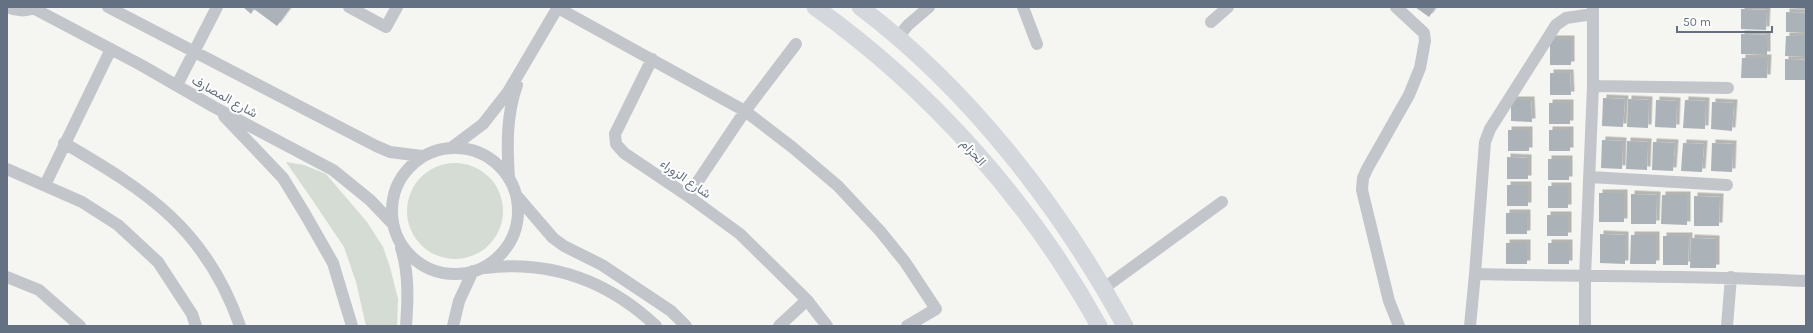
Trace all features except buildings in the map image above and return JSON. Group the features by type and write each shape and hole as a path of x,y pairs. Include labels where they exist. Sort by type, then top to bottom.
{"main road":[{"name":"الحزام","path":"815,7 860,40 901,77 940,114 986,164 1029,217 1088,305 1099,326"},
{"path":"860,7 898,37 966,104 1018,165 1048,203 1104,288 1125,326"}],"street":[{"path":"108,7 376,146 390,152 406,156 422,156"},
{"path":"178,85 217,7"},
{"path":"349,7 386,26 397,7"},
{"path":"451,148 483,124 504,98 521,73 558,7 745,111 792,147 838,186 894,247 936,309 907,326"},
{"path":"898,37 908,25 929,7"},
{"path":"1023,7 1037,44"},
{"path":"1211,22 1228,7"},
{"path":"1396,7 1424,33 1425,41 1415,83 1367,169 1363,178 1362,190 1389,301 1399,326"},
{"path":"7,20 11,9 34,8"},
{"name":"شارع المصارف","path":"34,8 178,85 214,107 333,170 370,200 392,222"},
{"path":"1470,326 1476,274 1485,142 1490,129 1556,25 1566,18 1593,10 1593,86 1585,277 1586,326"},
{"path":"688,196 745,111 796,44"},
{"path":"45,185 110,49"},
{"name":"شارع الزوراء","path":"652,59 615,134 616,144 624,153 688,196 740,234 807,300 827,326"},
{"path":"509,179 507,134 513,95 521,73"},
{"path":"1593,86 1728,88"},
{"path":"214,107 258,150 282,178 305,214 333,262 352,326"},
{"path":"64,143 135,186 180,225 212,265 226,291 240,326"},
{"path":"406,326 405,260 392,222 392,203 397,185 407,169 422,156 436,150 451,148 467,149 481,153 494,162 509,179 516,195 553,238 564,246 602,265 671,311 686,326"},
{"path":"7,169 82,202 118,225 158,262 192,314 196,326"},
{"path":"1590,177 1727,185"},
{"path":"453,326 459,301 478,270 502,253 514,233 518,214 516,195"},
{"path":"1104,288 1222,202"},
{"path":"399,241 404,249 418,262 435,271 454,274 499,266 532,266 578,276 600,286 626,301 656,326"},
{"path":"1476,274 1585,277 1731,277 1806,280"},
{"path":"7,277 39,290 80,326"},
{"path":"1727,326 1731,277"},
{"path":"779,326 807,300"}],"shaded area":[{"path":"286,162 304,165 326,174 367,222 383,247 390,267 398,299 397,326 366,326 356,282 344,247"},
{"path":"455,163 473,167 482,171 489,177 495,184 499,193 503,211 499,229 495,238 489,245 482,251 473,255 455,259 437,255 428,251 421,245 415,238 411,229 407,211 411,193 415,184 421,177 428,171 437,167"}]}
